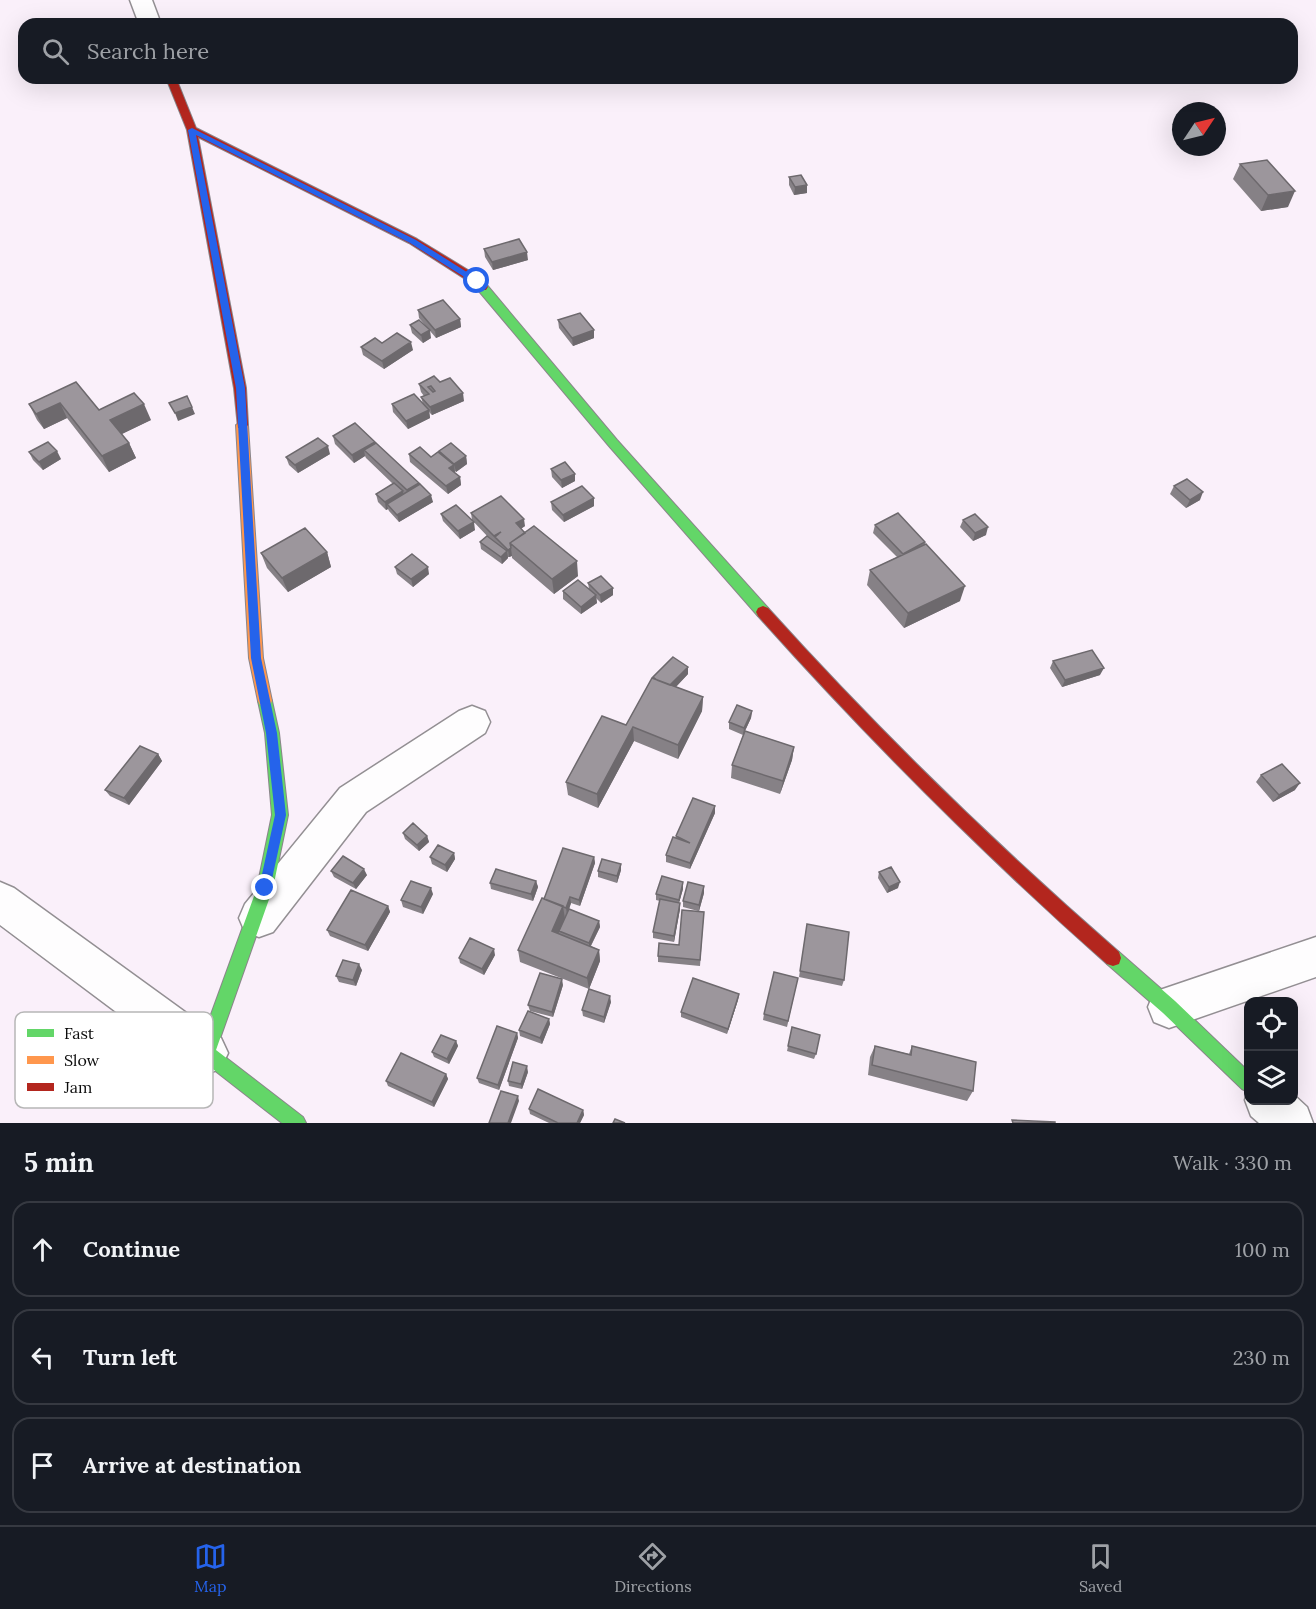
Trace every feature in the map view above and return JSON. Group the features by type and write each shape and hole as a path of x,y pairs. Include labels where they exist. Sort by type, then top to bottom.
{"street":[{"path":"141,0 148,18"},
{"path":"173,84 192,130 240,388 256,658 272,733 280,815 265,888 213,1034"},
{"path":"192,130 413,242 477,281 614,443 820,676 1039,894 1169,1007 1244,1079"},
{"path":"252,926 353,800 472,722"},
{"path":"0,901 150,1012"},
{"path":"1169,1007 1316,957"},
{"path":"213,1058 297,1123"},
{"path":"1271,1105 1291,1123"}],"building":[{"path":"1267,160 1295,191 1268,195 1240,164"},
{"path":"801,175 807,185 795,187 789,177"},
{"path":"519,239 527,252 492,262 484,249"},
{"path":"443,300 460,319 435,330 418,310"},
{"path":"580,313 594,330 572,338 558,320"},
{"path":"419,320 430,330 421,335 410,325"},
{"path":"397,333 411,342 382,361 361,347 375,338 382,343"},
{"path":"434,376 440,382 450,378 463,393 430,407 421,397 429,394 419,384"},
{"path":"76,382 99,410 134,393 144,404 110,420 129,443 102,456 60,403 36,414 29,404"},
{"path":"414,394 429,410 406,421 392,404"},
{"path":"187,396 192,407 175,413 169,403"},
{"path":"355,423 375,442 352,455 333,436"},
{"path":"318,438 328,446 295,465 286,457"},
{"path":"48,442 57,451 39,462 29,452"},
{"path":"376,443 419,483 407,490 364,450"},
{"path":"451,443 466,456 454,464 439,451"},
{"path":"420,447 431,457 438,452 454,465 449,468 460,477 446,486 409,454"},
{"path":"565,462 575,474 561,480 551,469"},
{"path":"1187,479 1203,492 1190,500 1174,486"},
{"path":"394,483 403,491 385,502 376,494"},
{"path":"420,484 431,495 397,515 387,504"},
{"path":"582,486 594,498 563,515 551,502"},
{"path":"501,496 524,519 516,523 525,533 510,543 511,548 508,550 495,537 501,532 494,536 471,513"},
{"path":"456,505 474,522 458,531 441,514"},
{"path":"898,513 925,542 903,554 875,525"},
{"path":"975,514 988,527 975,533 963,520"},
{"path":"534,526 577,561 552,579 510,543"},
{"path":"305,528 327,552 282,578 261,553"},
{"path":"487,536 507,551 501,557 480,542"},
{"path":"926,544 965,586 908,613 870,570"},
{"path":"412,554 428,567 411,579 395,567"},
{"path":"601,576 613,588 600,595 588,583"},
{"path":"578,580 596,595 581,607 563,591"},
{"path":"1092,650 1104,668 1065,680 1053,661"},
{"path":"673,657 688,667 670,685 653,677"},
{"path":"652,678 703,697 678,745 633,727 597,794 566,782 602,716 626,725"},
{"path":"737,705 752,711 744,728 729,722"},
{"path":"745,731 794,747 783,781 732,765"},
{"path":"140,746 158,754 124,798 105,790"},
{"path":"1282,764 1300,783 1279,795 1261,775"},
{"path":"693,798 715,806 690,863 666,855 673,837 690,843 676,836"},
{"path":"413,823 427,836 417,845 403,833"},
{"path":"438,845 454,853 445,865 430,857"},
{"path":"563,848 594,857 579,900 570,897 566,908 544,899"},
{"path":"343,856 364,869 353,883 331,871"},
{"path":"602,859 621,864 617,876 598,871"},
{"path":"891,867 900,882 889,887 879,872"},
{"path":"496,869 536,881 531,894 490,883"},
{"path":"662,876 683,882 679,900 656,894"},
{"path":"411,881 431,888 421,907 401,900"},
{"path":"688,882 704,886 699,905 683,901"},
{"path":"351,890 388,906 365,945 327,930"},
{"path":"542,898 563,906 552,931 599,950 587,978 518,950"},
{"path":"660,899 680,903 674,936 653,932"},
{"path":"569,909 599,921 589,943 559,931"},
{"path":"682,910 704,912 700,960 658,956 659,943 679,945"},
{"path":"807,924 849,932 844,980 800,971"},
{"path":"470,938 494,949 482,969 459,958"},
{"path":"343,960 359,964 353,980 336,976"},
{"path":"774,972 798,978 788,1021 764,1014"},
{"path":"540,973 562,979 552,1012 528,1005"},
{"path":"693,978 739,994 728,1029 681,1012"},
{"path":"589,989 610,996 604,1017 582,1010"},
{"path":"528,1011 549,1019 540,1038 519,1030"},
{"path":"497,1026 517,1033 498,1085 477,1078"},
{"path":"792,1027 820,1035 816,1054 788,1046"},
{"path":"441,1035 456,1041 447,1059 432,1052"},
{"path":"875,1046 911,1055 912,1046 976,1062 973,1091 872,1065"},
{"path":"401,1053 446,1074 432,1102 386,1081"},
{"path":"513,1062 527,1066 521,1084 508,1081"},
{"path":"538,1089 583,1110 577,1123 558,1123 529,1109"},
{"path":"501,1091 518,1096 508,1123 489,1123"},
{"path":"615,1119 625,1123 613,1123"},
{"path":"1012,1120 1055,1122 1055,1123 1013,1123"}],"traffic: fast":[{"path":"482,287 613,443 763,612"},
{"path":"213,1033 265,888 280,815 272,733 265,701"},
{"path":"1113,958 1169,1007 1244,1079"},
{"path":"213,1058 297,1123"}],"traffic: slow":[{"path":"242,425 256,658 265,701"}],"traffic: jam":[{"path":"173,84 192,130 240,388 242,425"},
{"path":"192,130 413,241 477,281 482,287"},
{"path":"763,612 932,791 1021,876 1113,958"}],"route":[{"path":"265,888 280,815 272,733 256,658 240,388 192,130 413,242 477,281"}]}
